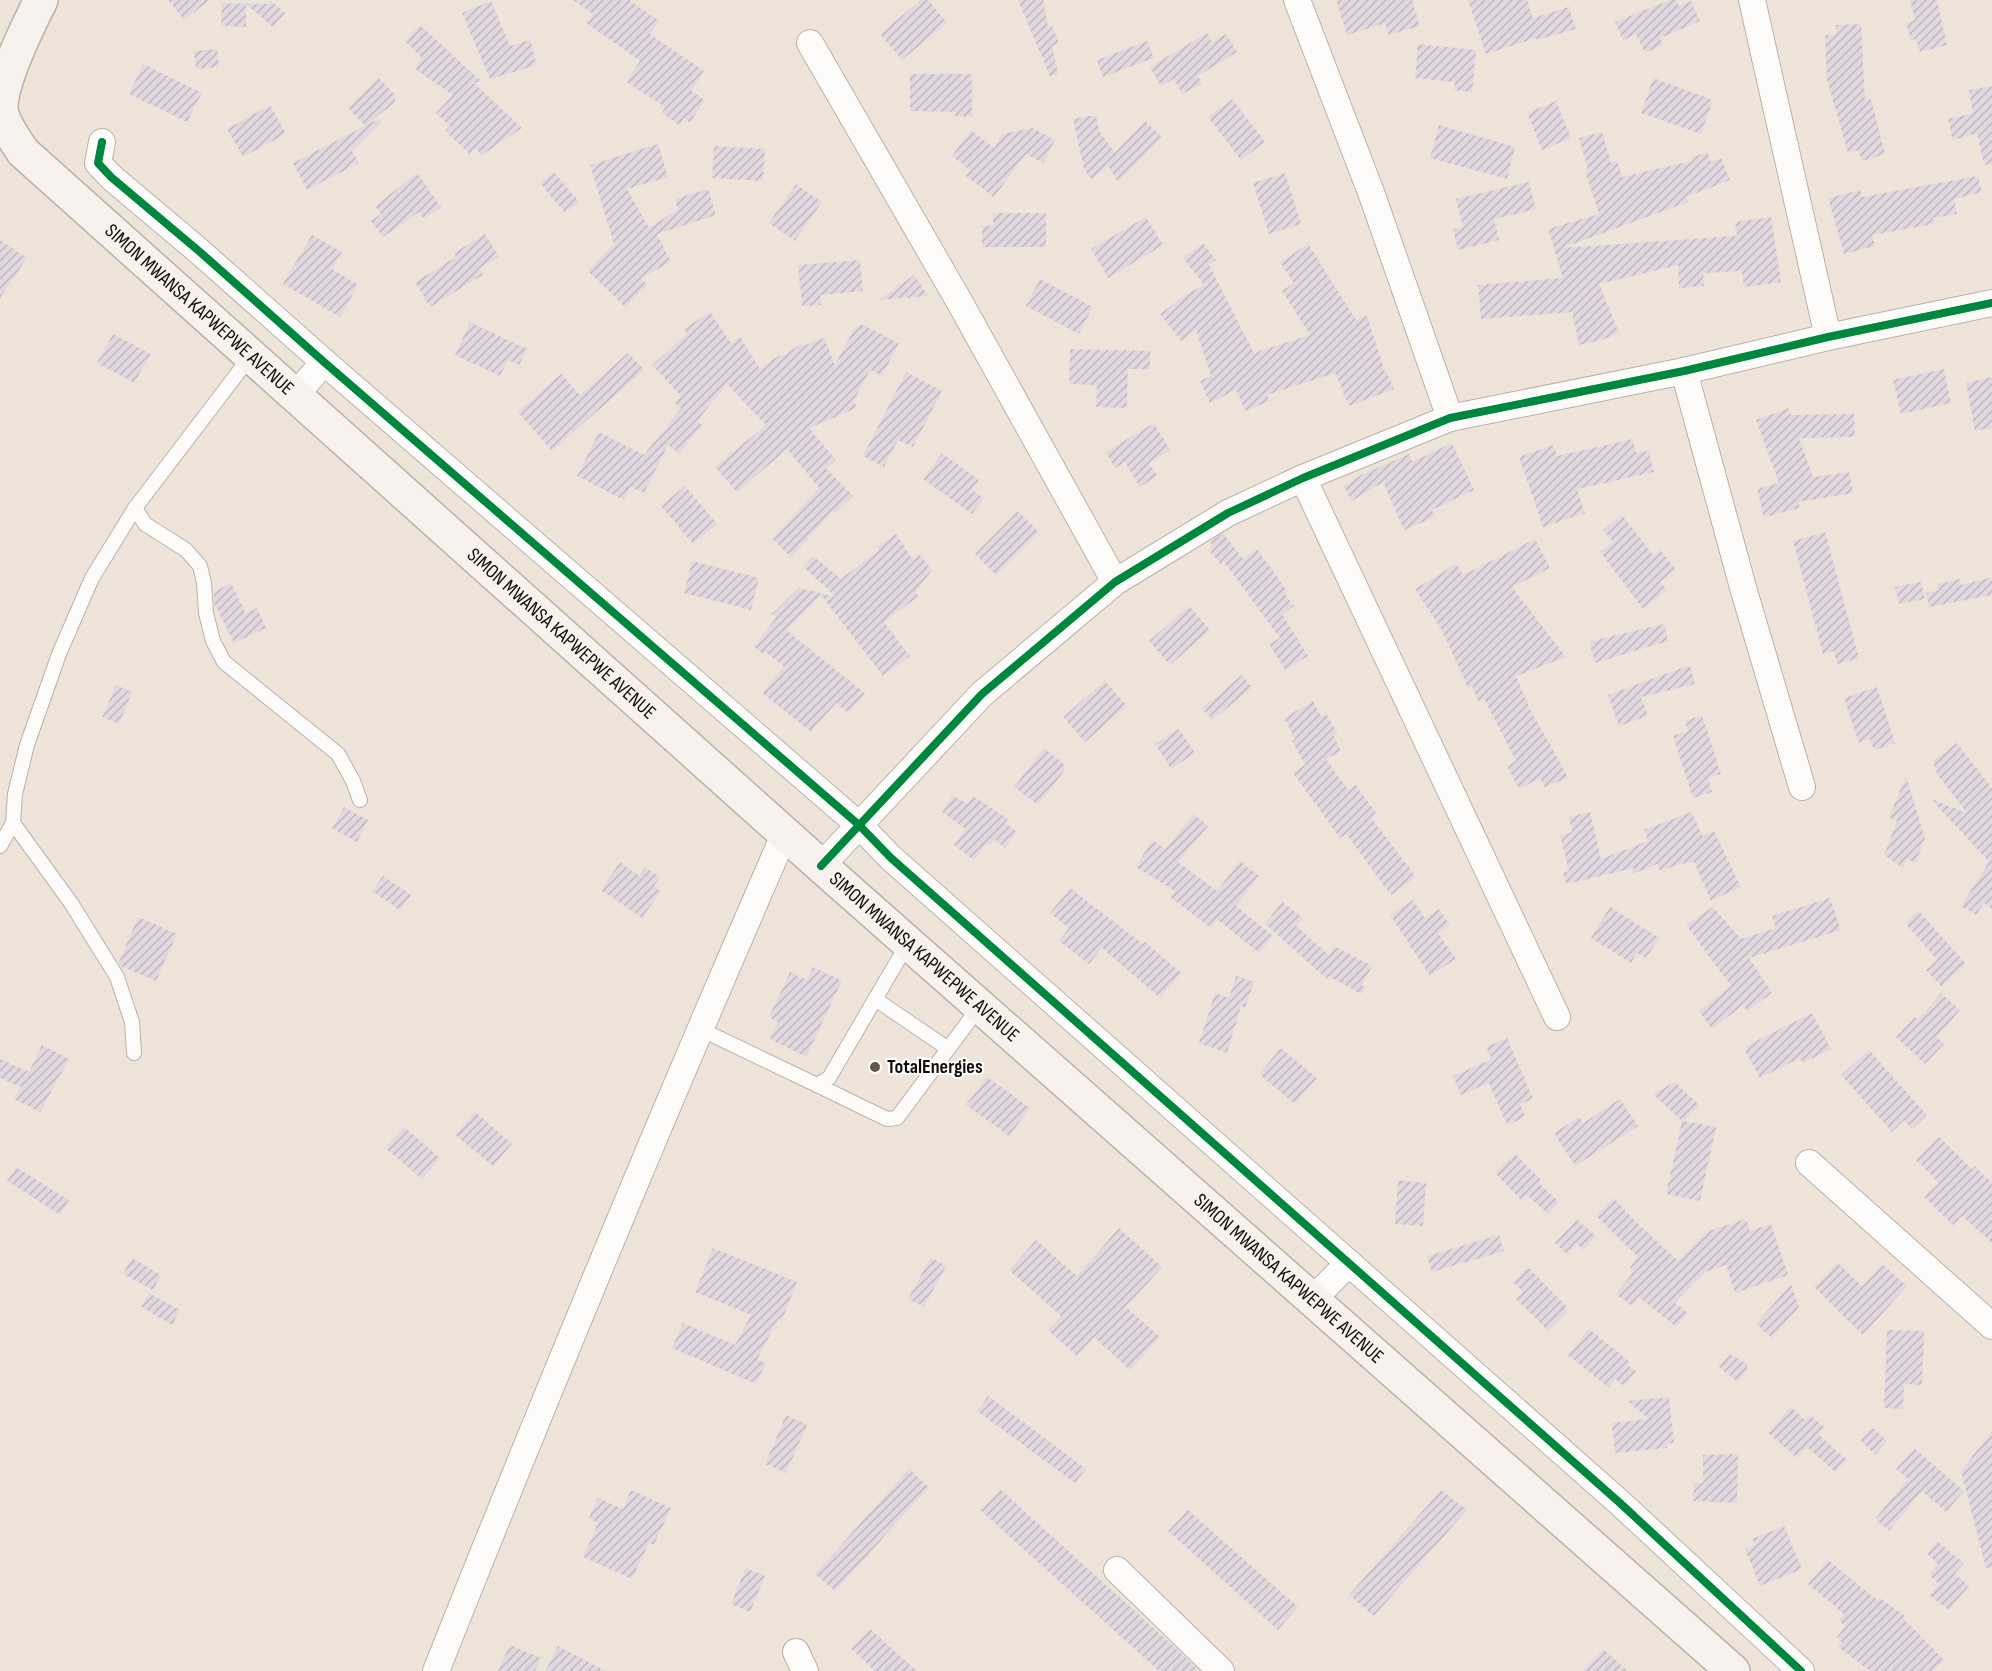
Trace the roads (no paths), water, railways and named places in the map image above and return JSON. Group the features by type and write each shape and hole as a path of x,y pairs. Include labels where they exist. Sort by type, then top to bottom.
{"main road":[{"path":"1,109 4,84 10,63 40,0"},
{"name":"SIMON MWANSA KAPWEPWE AVENUE","path":"1,109 9,130 23,152 294,397 1312,1300 1717,1666"}],"street":[{"path":"1297,0 1372,195 1450,418"},
{"path":"1752,0 1828,337"},
{"path":"810,43 953,291 1115,582"},
{"path":"102,142 98,163 111,177 859,825 891,858 1620,1503 1801,1671"},
{"path":"821,866 982,694 1115,582 1228,513 1303,478 1450,418 1684,371 1828,337 1992,303"},
{"path":"294,397 324,362"},
{"path":"1684,371 1744,591 1802,788"},
{"path":"1303,478 1557,1017"},
{"path":"436,1671 700,1029 785,833"},
{"path":"1809,1163 1992,1326"},
{"path":"1312,1300 1349,1263"},
{"path":"1117,1570 1221,1671"}],"lane":[{"path":"0,846 13,823 15,794 27,745 59,654 92,578 135,508 250,357"},
{"path":"135,508 145,524 186,550 200,566 208,622 213,641 224,662 338,754 353,781 360,800"},
{"path":"13,823 71,903 117,977 132,1022 134,1053"},
{"path":"817,1084 829,1078 908,943"},
{"path":"875,999 947,1048"},
{"path":"700,1029 887,1119 897,1118 980,1006"}],"place":[{"name":"TotalEnergies","path":"875,1067"}]}
